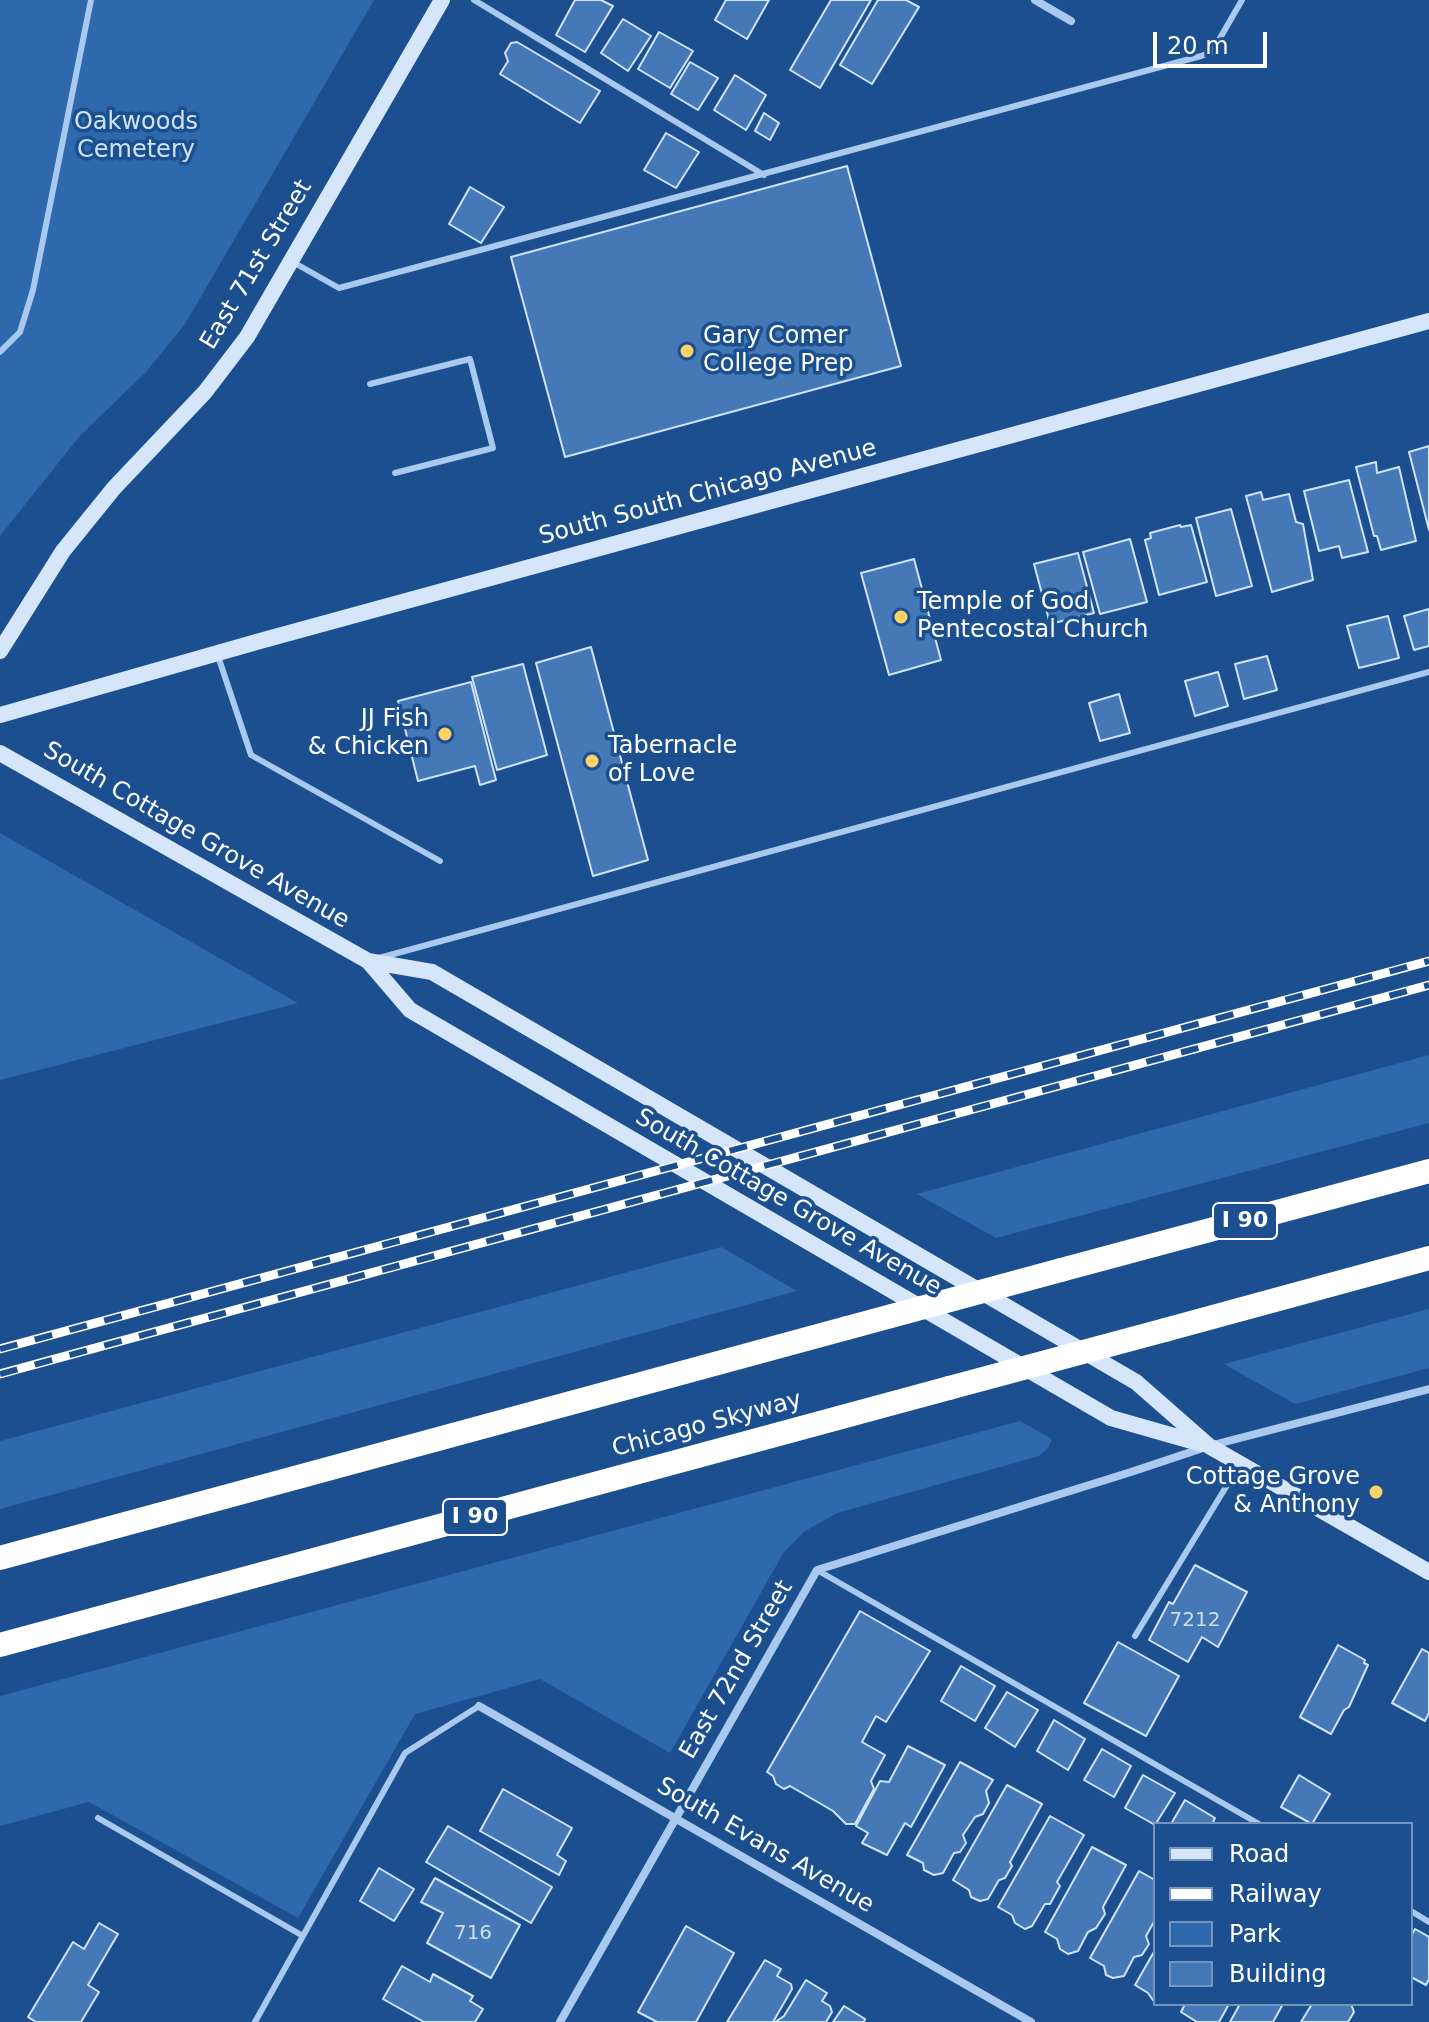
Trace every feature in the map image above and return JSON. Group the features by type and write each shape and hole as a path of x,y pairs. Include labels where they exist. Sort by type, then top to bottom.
{"highway":[{"name":"I 90","path":"0,1558 1429,1171"},
{"name":"Chicago Skyway","path":"0,1645 1429,1258"}],"main road":[{"name":"East 71st Street","path":"0,651 63,551 114,488 205,392 247,337 442,0"},
{"name":"South South Chicago Avenue","path":"0,715 1429,321"},
{"name":"South Cottage Grove Avenue","path":"0,753 368,961 432,972 1136,1382 1209,1446 1429,1572"},
{"name":"South Cottage Grove Avenue","path":"368,961 410,1010 1098,1411 1111,1418 1209,1446"}],"street":[{"path":"1035,0 1071,21"},
{"name":"East 72nd Street","path":"560,2022 817,1570 1209,1446 1429,1389"},
{"name":"South Evans Avenue","path":"479,1706 1031,2022"}],"lane":[{"path":"0,352 20,332 33,290 91,0"},
{"path":"474,0 764,175"},
{"path":"290,261 339,288 764,175 1212,52 1242,0"},
{"path":"370,384 470,359 493,448 395,473"},
{"path":"217,653 251,755 440,861"},
{"path":"368,961 1429,672"},
{"path":"1135,1636 1240,1464"},
{"path":"817,1570 1256,1822"},
{"path":"255,2022 405,1753 479,1706"},
{"path":"98,1818 303,1936"}],"green space":[{"name":"Oakwoods Cemetery","path":"0,0 374,0 185,324 147,371 79,437 0,536"},
{"path":"0,833 298,1003 0,1080"},
{"path":"1429,1055 1429,1123 996,1238 917,1194"},
{"path":"721,1247 797,1291 0,1509 0,1441"},
{"path":"1429,1309 1429,1368 1295,1404 1224,1364"},
{"path":"1020,1421 1052,1439 1039,1456 837,1513 805,1531 784,1552 670,1753 540,1679 415,1714 298,1918 89,1802 0,1826 0,1696"}],"building":[{"path":"575,0 601,0 613,6 585,52 556,35"},
{"path":"726,0 769,0 747,39 715,20"},
{"path":"831,0 871,0 820,88 790,70"},
{"path":"878,0 906,0 919,7 872,84 840,65"},
{"path":"623,19 651,36 628,71 601,53"},
{"path":"659,32 693,51 670,88 638,69"},
{"path":"517,42 600,91 580,123 500,74 508,61 505,53 511,43"},
{"path":"690,62 718,78 698,110 671,94"},
{"path":"735,75 766,95 746,130 714,110"},
{"path":"764,113 779,123 770,140 755,131"},
{"path":"666,133 699,152 676,188 644,170"},
{"path":"847,166 901,366 565,457 511,257"},
{"path":"470,187 504,207 481,243 449,224"},
{"path":"1429,446 1429,530 1409,452"},
{"path":"1376,462 1377,473 1399,467 1416,541 1381,550 1377,536 1374,536 1356,467"},
{"path":"1349,480 1368,552 1342,558 1339,546 1319,551 1304,491"},
{"path":"1261,492 1263,500 1289,494 1296,522 1303,524 1313,580 1272,592 1246,496"},
{"path":"1231,509 1252,586 1216,596 1196,518"},
{"path":"1191,525 1207,582 1159,595 1145,540 1151,538 1150,533"},
{"path":"1130,539 1147,602 1100,614 1083,552"},
{"path":"1078,553 1094,613 1050,624 1034,564"},
{"name":"Temple of God Pentecostal Church","path":"914,559 941,660 889,675 861,573"},
{"path":"1429,609 1429,646 1414,650 1404,616"},
{"path":"1388,616 1399,658 1359,668 1347,626"},
{"name":"Tabernacle of Love","path":"591,647 648,860 593,876 536,663"},
{"path":"1267,656 1277,690 1244,699 1235,664"},
{"path":"523,664 547,755 497,770 472,677"},
{"path":"1218,672 1228,706 1195,716 1185,681"},
{"name":"JJ Fish & Chicken","path":"471,682 496,780 480,785 475,766 418,781 398,701"},
{"path":"1119,694 1130,733 1100,741 1089,703"},
{"path":"1195,1565 1247,1592 1218,1647 1202,1637 1188,1662 1149,1640 1169,1602 1173,1604"},
{"path":"860,1611 930,1651 886,1722 876,1716 862,1742 885,1755 871,1781 874,1789 855,1824 846,1824 833,1811 790,1786 784,1789 776,1784 767,1772"},
{"path":"1118,1642 1179,1676 1146,1736 1084,1703"},
{"path":"1338,1645 1365,1660 1364,1663 1368,1665 1349,1707 1344,1710 1331,1734 1300,1717"},
{"path":"1422,1649 1429,1653 1429,1713 1425,1721 1392,1703"},
{"path":"961,1666 995,1686 975,1721 941,1701"},
{"path":"1007,1692 1038,1710 1015,1747 985,1728"},
{"path":"1054,1720 1085,1739 1068,1770 1037,1751"},
{"path":"908,1746 945,1765 911,1827 905,1823 887,1855 862,1843 868,1833 856,1826 880,1781 889,1782"},
{"path":"1102,1749 1131,1766 1114,1797 1084,1780"},
{"path":"960,1762 993,1780 986,1791 989,1803 963,1835 966,1843 960,1852 954,1853 943,1873 934,1875 924,1870 923,1863 907,1855"},
{"path":"1143,1775 1175,1793 1153,1824 1125,1808"},
{"path":"1299,1775 1330,1794 1313,1822 1281,1807"},
{"path":"1007,1785 1042,1804 1010,1862 1012,1866 1005,1878 999,1880 988,1899 980,1901 953,1880"},
{"path":"503,1789 572,1828 557,1855 566,1861 559,1875 480,1831"},
{"path":"1185,1800 1215,1818 1213,1822 1172,1822"},
{"path":"1050,1816 1084,1835 1057,1882 1060,1886 1050,1904 1045,1904 1032,1926 1025,1929 1015,1923 1012,1915 998,1907"},
{"path":"448,1826 552,1887 531,1923 426,1862"},
{"path":"1092,1847 1126,1865 1103,1907 1105,1914 1096,1928 1088,1932 1078,1951 1068,1954 1060,1949 1057,1939 1045,1932"},
{"path":"379,1868 414,1889 394,1921 360,1901"},
{"path":"1139,1871 1153,1879 1153,1924 1146,1936 1149,1944 1142,1955 1134,1957 1124,1976 1113,1978 1106,1975 1104,1966 1090,1958"},
{"path":"435,1878 520,1925 491,1978 427,1943 443,1913 421,1902"},
{"path":"99,1923 118,1934 88,1985 99,1992 81,2022 36,2022 28,2017 73,1942 84,1949"},
{"path":"686,1926 734,1953 696,2022 657,2022 638,2012"},
{"path":"1415,1929 1429,1937 1429,1979 1426,1985 1413,1978"},
{"path":"1153,1954 1153,2000 1135,1985"},
{"path":"765,1960 781,1969 777,1976 791,1984 792,1989 773,2022 727,2022"},
{"path":"402,1966 430,1982 433,1974 473,1996 470,2001 483,2009 475,2022 424,2022 383,1999"},
{"path":"806,1980 827,1993 822,2001 830,2006 832,2012 826,2022 775,2022 784,2016"},
{"path":"844,2006 865,2019 864,2022 833,2022"},
{"path":"1184,2006 1228,2006 1219,2022 1197,2022 1181,2012"},
{"path":"1239,2006 1282,2006 1273,2022 1230,2022"},
{"path":"1311,2006 1352,2006 1354,2012 1348,2022 1301,2022"}],"railway":[{"path":"0,1349 1429,961"},
{"path":"0,1374 1429,985"}],"place":[{"name":"Gary Comer College Prep","path":"687,351"},
{"name":"Temple of God Pentecostal Church","path":"901,617"},
{"name":"JJ Fish & Chicken","path":"445,734"},
{"name":"Tabernacle of Love","path":"592,761"},
{"name":"Cottage Grove & Anthony","path":"1376,1492"}]}
